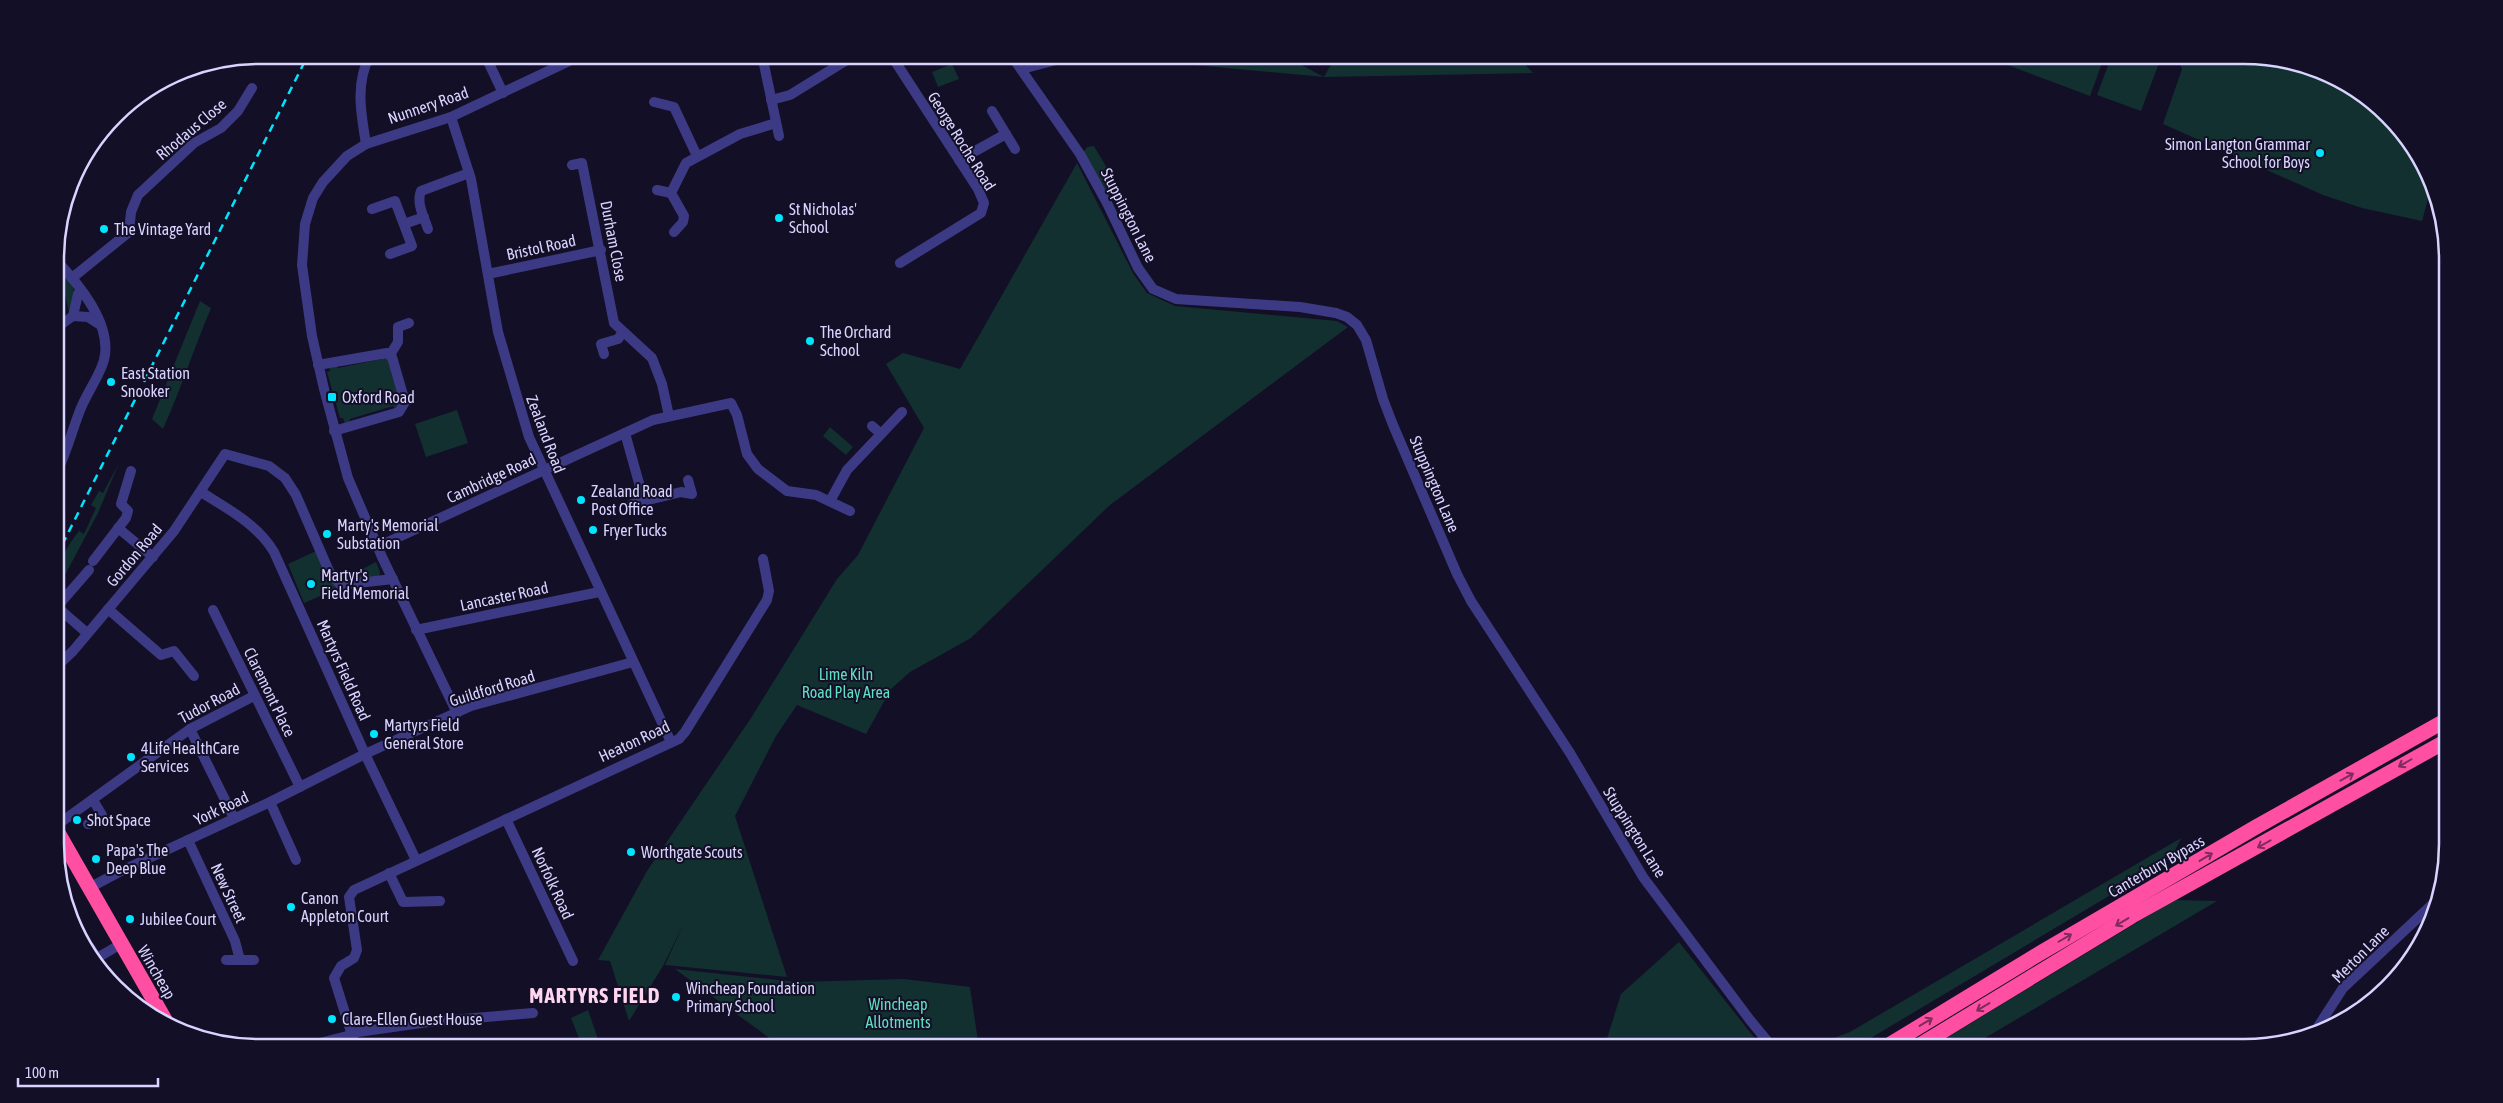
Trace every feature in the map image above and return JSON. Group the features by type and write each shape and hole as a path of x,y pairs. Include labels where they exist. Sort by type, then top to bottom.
{"highway":[{"name":"Canterbury Bypass","path":"1899,1039 2042,952 2256,827 2439,724"},
{"name":"Canterbury Bypass","path":"1930,1039 2132,916 2439,745"},
{"name":"Wincheap","path":"64,844 161,1013"}],"street":[{"path":"365,64 362,70 360,85 366,144 347,156 323,182 314,198 305,224 302,265 318,365 334,431 358,505 456,713"},
{"path":"489,64 502,93"},
{"name":"Nunnery Road","path":"366,144 451,117 563,64"},
{"path":"764,64 779,136"},
{"path":"771,100 790,95 840,64"},
{"name":"George Roche Road","path":"896,64 982,197 984,208 981,213 900,263"},
{"name":"Stuppington Lane","path":"1018,64 1028,82 1084,160 1146,281 1162,294 1176,299 1300,307 1336,313 1347,317 1357,325 1366,340 1383,399 1393,425 1457,574 1471,601 1570,753 1643,877 1766,1039"},
{"path":"1022,69 1041,64"},
{"name":"Rhodaus Close","path":"72,278 129,232 131,212 138,195 194,143 221,128 238,110 252,88"},
{"path":"654,102 674,108 697,156"},
{"path":"992,111 1015,149"},
{"name":"Zealand Road","path":"451,117 468,173 505,363 528,438 671,742"},
{"path":"671,193 686,162 740,134 776,124"},
{"path":"959,160 1006,134"},
{"name":"Durham Close","path":"572,166 582,163 614,322 652,358 661,378 669,416"},
{"path":"428,229 419,198 421,191 468,173"},
{"path":"657,190 671,193 684,216 683,222 674,232"},
{"path":"372,210 395,201 412,246 390,254"},
{"path":"404,224 424,217"},
{"name":"Bristol Road","path":"488,274 601,250"},
{"path":"64,268 89,300 99,324 104,344 104,360 79,412 64,457"},
{"path":"73,316 78,294"},
{"path":"64,322 73,316 88,316 99,324"},
{"path":"334,431 398,412 404,406 390,356 398,342 398,327 409,323"},
{"path":"604,354 601,344 618,339 623,332"},
{"path":"318,365 382,353 390,356"},
{"name":"Cambridge Road","path":"377,547 653,420 731,403 753,464 787,491 816,495 830,501"},
{"path":"850,511 830,501 847,470 880,433 902,412"},
{"path":"872,426 880,433"},
{"path":"625,433 644,501"},
{"name":"Gordon Road","path":"64,658 174,530 225,454 269,466 285,478 296,495 329,571 340,585 392,580"},
{"path":"64,599 91,566 126,518 128,511 121,504 131,470"},
{"path":"632,504 681,492 692,494 688,480"},
{"name":"Martyrs Field Road","path":"201,492 248,522 269,543 365,754 416,860"},
{"path":"118,528 152,557"},
{"name":"Heaton Road","path":"351,1034 334,978 341,966 354,958 357,950 349,897 357,888 671,742 685,732 767,600 769,591 763,559"},
{"name":"Lancaster Road","path":"416,630 599,592"},
{"path":"108,609 161,655 174,651 194,676"},
{"name":"Claremont Place","path":"214,609 254,696 300,787"},
{"path":"64,613 87,633"},
{"name":"Guildford Road","path":"365,754 471,706 633,662"},
{"name":"Tudor Road","path":"64,820 190,729 254,696"},
{"path":"190,729 234,818"},
{"name":"York Road","path":"88,888 270,802 365,754"},
{"path":"88,824 102,815 93,800"},
{"path":"270,802 296,860"},
{"name":"Norfolk Road","path":"506,818 573,961"},
{"name":"New Street","path":"188,840 235,941 240,960"},
{"path":"389,873 402,902 440,901"},
{"name":"Merton Lane","path":"2320,1023 2344,988 2429,908"},
{"path":"99,957 121,944"},
{"path":"226,960 254,960"},
{"path":"333,1039 351,1034 428,1022 533,1013"},
{"path":"351,1034 353,1039"}],"green space":[{"path":"952,64 959,79 938,87 932,72"},
{"path":"1184,64 1300,64 1324,77"},
{"path":"1331,64 1524,64 1533,73 1324,77"},
{"path":"2005,64 2102,64 2090,96"},
{"path":"2109,64 2159,64 2141,111 2097,95"},
{"name":"Simon Langton Grammar School for Boys","path":"2180,64 2270,65 2307,74 2342,90 2373,112 2391,130 2413,161 2429,196 2422,221 2362,208 2323,195 2163,124 2182,69"},
{"path":"1094,146 1114,180 1108,193 1083,153 1087,147"},
{"name":"Lime Kiln Road Play Area","path":"1077,163 1133,273 1147,293 1175,306 1337,321 1348,327 1110,505 971,638 910,672 891,689 866,734 797,705 776,736 735,816 787,977 665,965 684,923 663,966 629,1021 610,961 598,960 647,871 751,718 837,579 858,555 924,428 886,364 903,353 960,369"},
{"path":"64,275 72,285 74,293 69,312 64,290"},
{"path":"200,301 211,308 163,429 152,419"},
{"path":"382,357 389,359 402,401 395,409 393,406 350,419 349,423 345,424 343,418 340,418 327,372 330,371 329,366 335,364 338,368 382,359"},
{"path":"457,410 468,443 426,457 415,424"},
{"path":"830,427 853,447 846,455 823,436"},
{"path":"119,463 98,513 64,575 64,554 66,549 79,531 84,534 96,508 91,505 99,491 103,493"},
{"path":"316,551 336,589 304,603 288,564"},
{"path":"376,562 380,572 379,578 348,581 343,579"},
{"path":"2181,838 2171,859 1869,1039 1831,1039 1850,1032"},
{"path":"2174,900 2217,901 1983,1039 1945,1039"},
{"path":"1679,942 1755,1039 1607,1039 1621,994"},
{"name":"Wincheap Allotments","path":"675,969 797,982 904,979 970,987 978,1039 771,1039"},
{"path":"588,1010 598,1039 579,1039 571,1018"}],"railway":[{"path":"64,541 303,64"}],"place":[{"name":"Simon Langton Grammar School for Boys","path":"2320,153"},
{"name":"St Nicholas' School","path":"779,218"},
{"name":"The Vintage Yard","path":"104,229"},
{"name":"The Orchard School","path":"810,341"},
{"name":"East Station Snooker","path":"111,382"},
{"name":"Oxford Road","path":"332,397"},
{"name":"Zealand Road Post Office","path":"581,500"},
{"name":"Fryer Tucks","path":"593,530"},
{"name":"Marty's Memorial Substation","path":"327,534"},
{"name":"Martyr's Field Memorial","path":"311,584"},
{"name":"Martyrs Field General Store","path":"374,734"},
{"name":"4Life HealthCare Services","path":"131,757"},
{"name":"Shot Space","path":"77,820"},
{"name":"Worthgate Scouts","path":"631,852"},
{"name":"Papa's The Deep Blue","path":"96,859"},
{"name":"Canon Appleton Court","path":"291,907"},
{"name":"Jubilee Court","path":"130,919"},
{"name":"Wincheap Foundation Primary School","path":"676,997"},
{"name":"Clare-Ellen Guest House","path":"332,1019"}],"district":[{"name":"MARTYRS FIELD","path":"595,995"}]}
